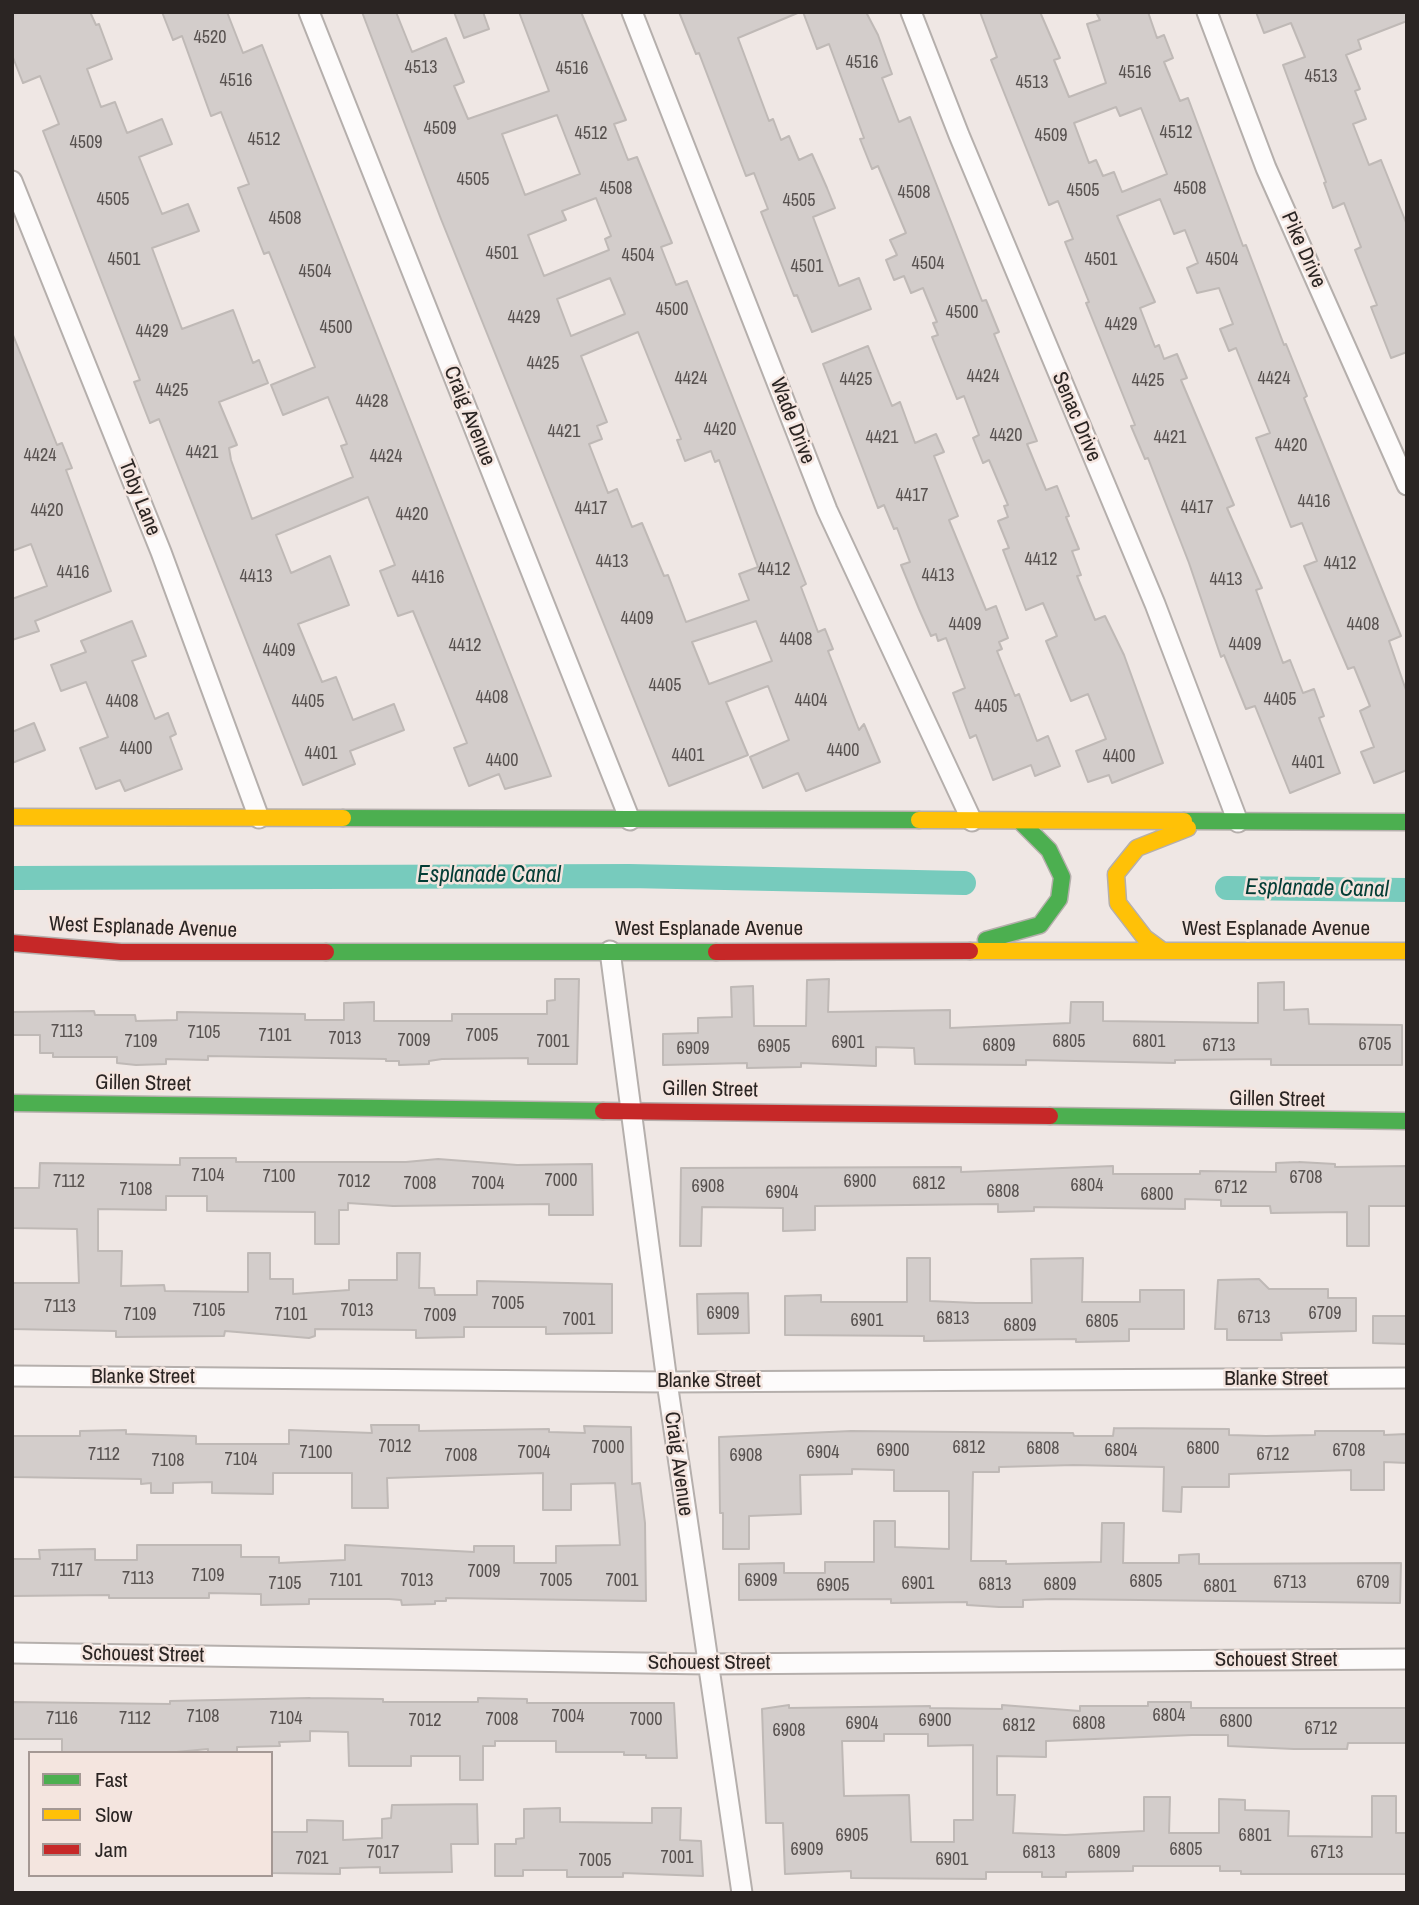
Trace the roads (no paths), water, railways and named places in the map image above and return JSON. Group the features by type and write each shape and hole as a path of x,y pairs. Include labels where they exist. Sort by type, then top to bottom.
{"main road":[{"path":"12,817 1407,822"},
{"path":"953,950 1040,925 1059,899 1062,877 1049,850 1020,821"},
{"path":"1160,949 1145,938 1118,903 1116,874 1138,848 1204,822"},
{"name":"West Esplanade Avenue","path":"12,943 121,952 1160,949 1407,951"},
{"name":"Gillen Street","path":"12,1103 1407,1121"}],"street":[{"name":"Craig Avenue","path":"309,12 630,820"},
{"name":"Wade Drive","path":"632,12 827,510 972,821"},
{"name":"Senac Drive","path":"911,12 959,135 1155,604 1238,822"},
{"name":"Pike Drive","path":"1207,12 1266,168 1407,485"},
{"name":"Toby Lane","path":"12,181 161,552 259,818"},
{"name":"Craig Avenue","path":"610,951 667,1382 742,1893"},
{"name":"Blanke Street","path":"12,1376 667,1382 1407,1378"},
{"name":"Schouest Street","path":"12,1653 707,1664 1407,1659"}],"waterway":[{"name":"Esplanade Canal","path":"14,878 629,876 964,883"},
{"name":"Esplanade Canal","path":"1227,888 1407,890"}]}
